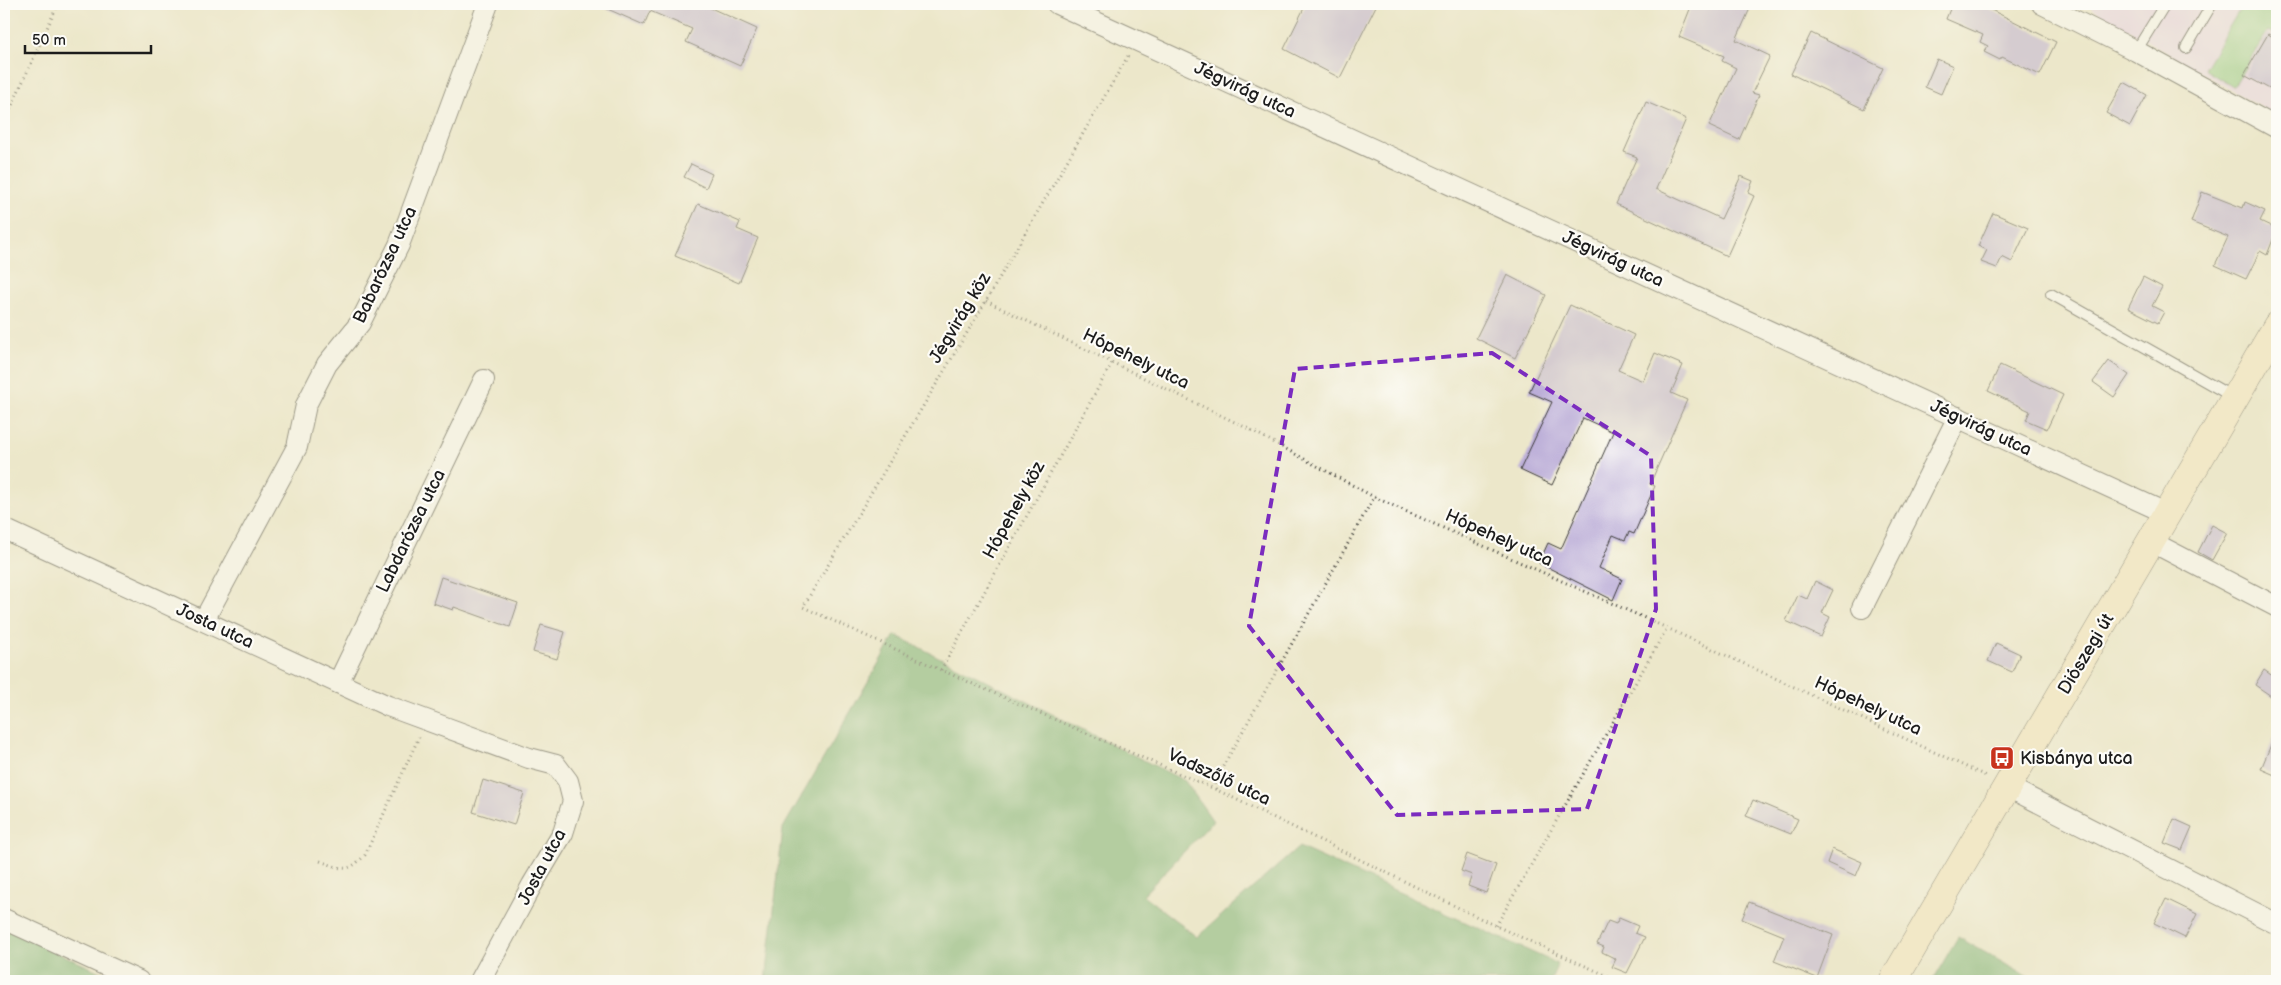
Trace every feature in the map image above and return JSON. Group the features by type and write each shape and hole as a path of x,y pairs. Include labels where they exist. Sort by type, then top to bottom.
{"main road":[{"name":"Diószegi út","path":"1893,981 2277,326"}],"street":[{"name":"Babarózsa utca","path":"204,620 297,448 306,404 327,364 360,323 399,244 488,4"},
{"name":"Jégvirág utca","path":"1057,4 2168,514"},
{"path":"2042,4 2136,51 2277,128"},
{"name":"Labdarózsa utca","path":"338,683 484,380"},
{"path":"1862,608 1958,417"},
{"name":"Josta utca","path":"4,529 426,722 556,765 568,780 573,801 563,833 532,885 480,981"},
{"path":"2152,542 2277,607"},
{"path":"2008,787 2277,924"},
{"path":"4,919 139,981"}],"lane":[{"path":"2136,51 2165,4"},
{"path":"2186,48 2212,4"},
{"path":"2051,294 2236,398"}],"path":[{"path":"4,123 58,4"},
{"name":"Jégvirág köz","path":"803,607 986,301 1137,41"},
{"name":"Hópehely utca","path":"986,301 1252,430 1374,497 1667,628 2008,787"},
{"name":"Hópehely köz","path":"941,670 1112,363"},
{"path":"1217,790 1214,785 1216,779 1374,497"},
{"name":"Vadszőlő utca","path":"803,607 941,670 1217,790 1496,926 1618,981"},
{"path":"1496,926 1667,628"},
{"path":"320,861 342,869 354,867 365,855 426,722"}],"highlighted area":[{"path":"1492,353 1651,456 1656,609 1587,809 1397,815 1249,626 1295,369"}],"shaded area":[{"path":"2095,4 2277,4 2277,117 2092,9"}],"green space":[{"path":"2243,4 2277,4 2277,35 2268,31 2233,87 2204,69"},
{"path":"895,635 1185,781 1213,821 1143,895 1197,937 1299,847 1558,964 1550,981 766,981 783,828"},
{"path":"4,928 120,981 4,981"},
{"path":"1958,937 2035,981 1932,981"}],"building":[{"path":"596,4 702,4 757,29 740,66 686,42 692,29 650,11 644,25"},
{"path":"1306,4 1377,4 1340,78 1284,49"},
{"path":"1692,4 1752,4 1736,40 1770,56 1752,93 1759,95 1739,140 1709,126 1736,68 1722,61 1724,56 1679,37"},
{"path":"1952,4 1979,4 2056,42 2040,75 2002,57 2000,60 1984,52 1988,46 1980,42 1983,35 1946,19"},
{"path":"1811,33 1883,68 1864,109 1791,74"},
{"path":"2268,34 2277,39 2277,93 2244,75"},
{"path":"1937,59 1953,66 1941,94 1925,87"},
{"path":"2124,82 2147,95 2130,126 2106,113"},
{"path":"1646,102 1686,119 1656,189 1721,219 1741,176 1753,181 1748,193 1754,196 1727,256 1616,204 1637,157 1624,152"},
{"path":"691,164 712,174 706,188 684,177"},
{"path":"2202,192 2243,208 2245,202 2265,211 2260,221 2277,229 2267,255 2260,251 2246,279 2215,265 2228,237 2191,222"},
{"path":"698,204 740,222 737,229 758,238 739,283 675,256"},
{"path":"1993,213 2028,228 2012,262 2002,257 1997,268 1981,262 1987,250 1978,246"},
{"path":"1507,275 1546,295 1515,358 1476,338"},
{"path":"2143,277 2162,287 2152,306 2164,312 2158,323 2128,308"},
{"path":"1570,305 1634,335 1618,370 1643,381 1655,353 1683,365 1671,393 1687,400 1650,484 1655,486 1634,534 1629,532 1625,540 1613,535 1599,568 1622,579 1613,600 1539,563 1548,543 1561,549 1613,432 1583,418 1552,485 1520,470 1552,402 1529,392"},
{"path":"2109,361 2129,375 2114,397 2093,382"},
{"path":"2000,365 2063,395 2047,429 2026,420 2030,411 1988,391"},
{"path":"2212,525 2227,533 2212,560 2198,552"},
{"path":"441,577 518,603 510,627 454,607 453,610 433,603"},
{"path":"1815,581 1833,590 1822,613 1830,617 1821,637 1786,621 1798,595 1807,599"},
{"path":"541,625 565,632 557,659 533,652"},
{"path":"1996,643 2020,654 2012,672 1988,661"},
{"path":"2264,670 2277,679 2277,700 2255,685"},
{"path":"2277,730 2277,776 2261,769"},
{"path":"483,780 524,793 514,825 473,812"},
{"path":"1753,800 1798,819 1791,834 1746,816"},
{"path":"2174,819 2192,827 2182,850 2164,843"},
{"path":"1832,849 1862,862 1856,876 1827,863"},
{"path":"1467,854 1496,865 1486,893 1468,886 1472,875 1461,871"},
{"path":"2166,899 2197,914 2185,938 2154,923"},
{"path":"1749,902 1833,935 1817,978 1774,961 1784,936 1742,919"},
{"path":"1619,918 1638,926 1635,933 1645,937 1627,973 1612,967 1616,959 1602,952 1604,947 1597,944 1608,921 1616,924"}],"place":[{"name":"Kisbánya utca","path":"2002,758"}]}
